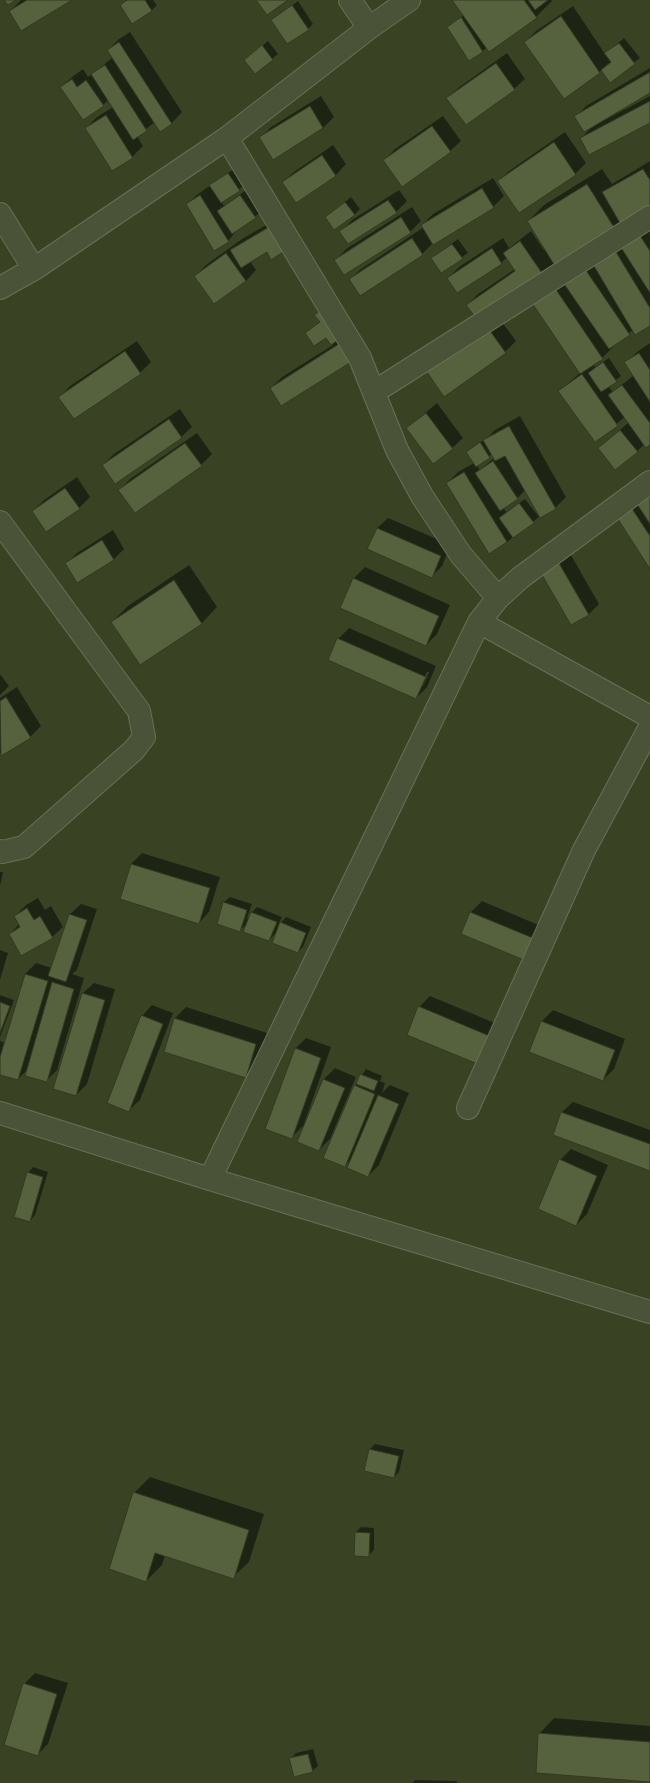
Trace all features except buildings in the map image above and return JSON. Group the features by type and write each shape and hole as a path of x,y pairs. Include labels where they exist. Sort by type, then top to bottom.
{"street":[{"path":"350,0 369,28"},
{"path":"0,288 34,269 227,138 369,28 409,0"},
{"path":"227,138 360,358 397,450 422,496 461,555 498,598"},
{"path":"0,214 34,269"},
{"path":"374,392 650,217"},
{"path":"210,1179 479,622 498,598 543,560 650,482"},
{"path":"0,522 139,712 144,737 134,750 24,847 2,852 0,851"},
{"path":"479,622 650,718"},
{"path":"468,1108 584,850 650,727"},
{"path":"0,1113 210,1179 650,1312"}]}
